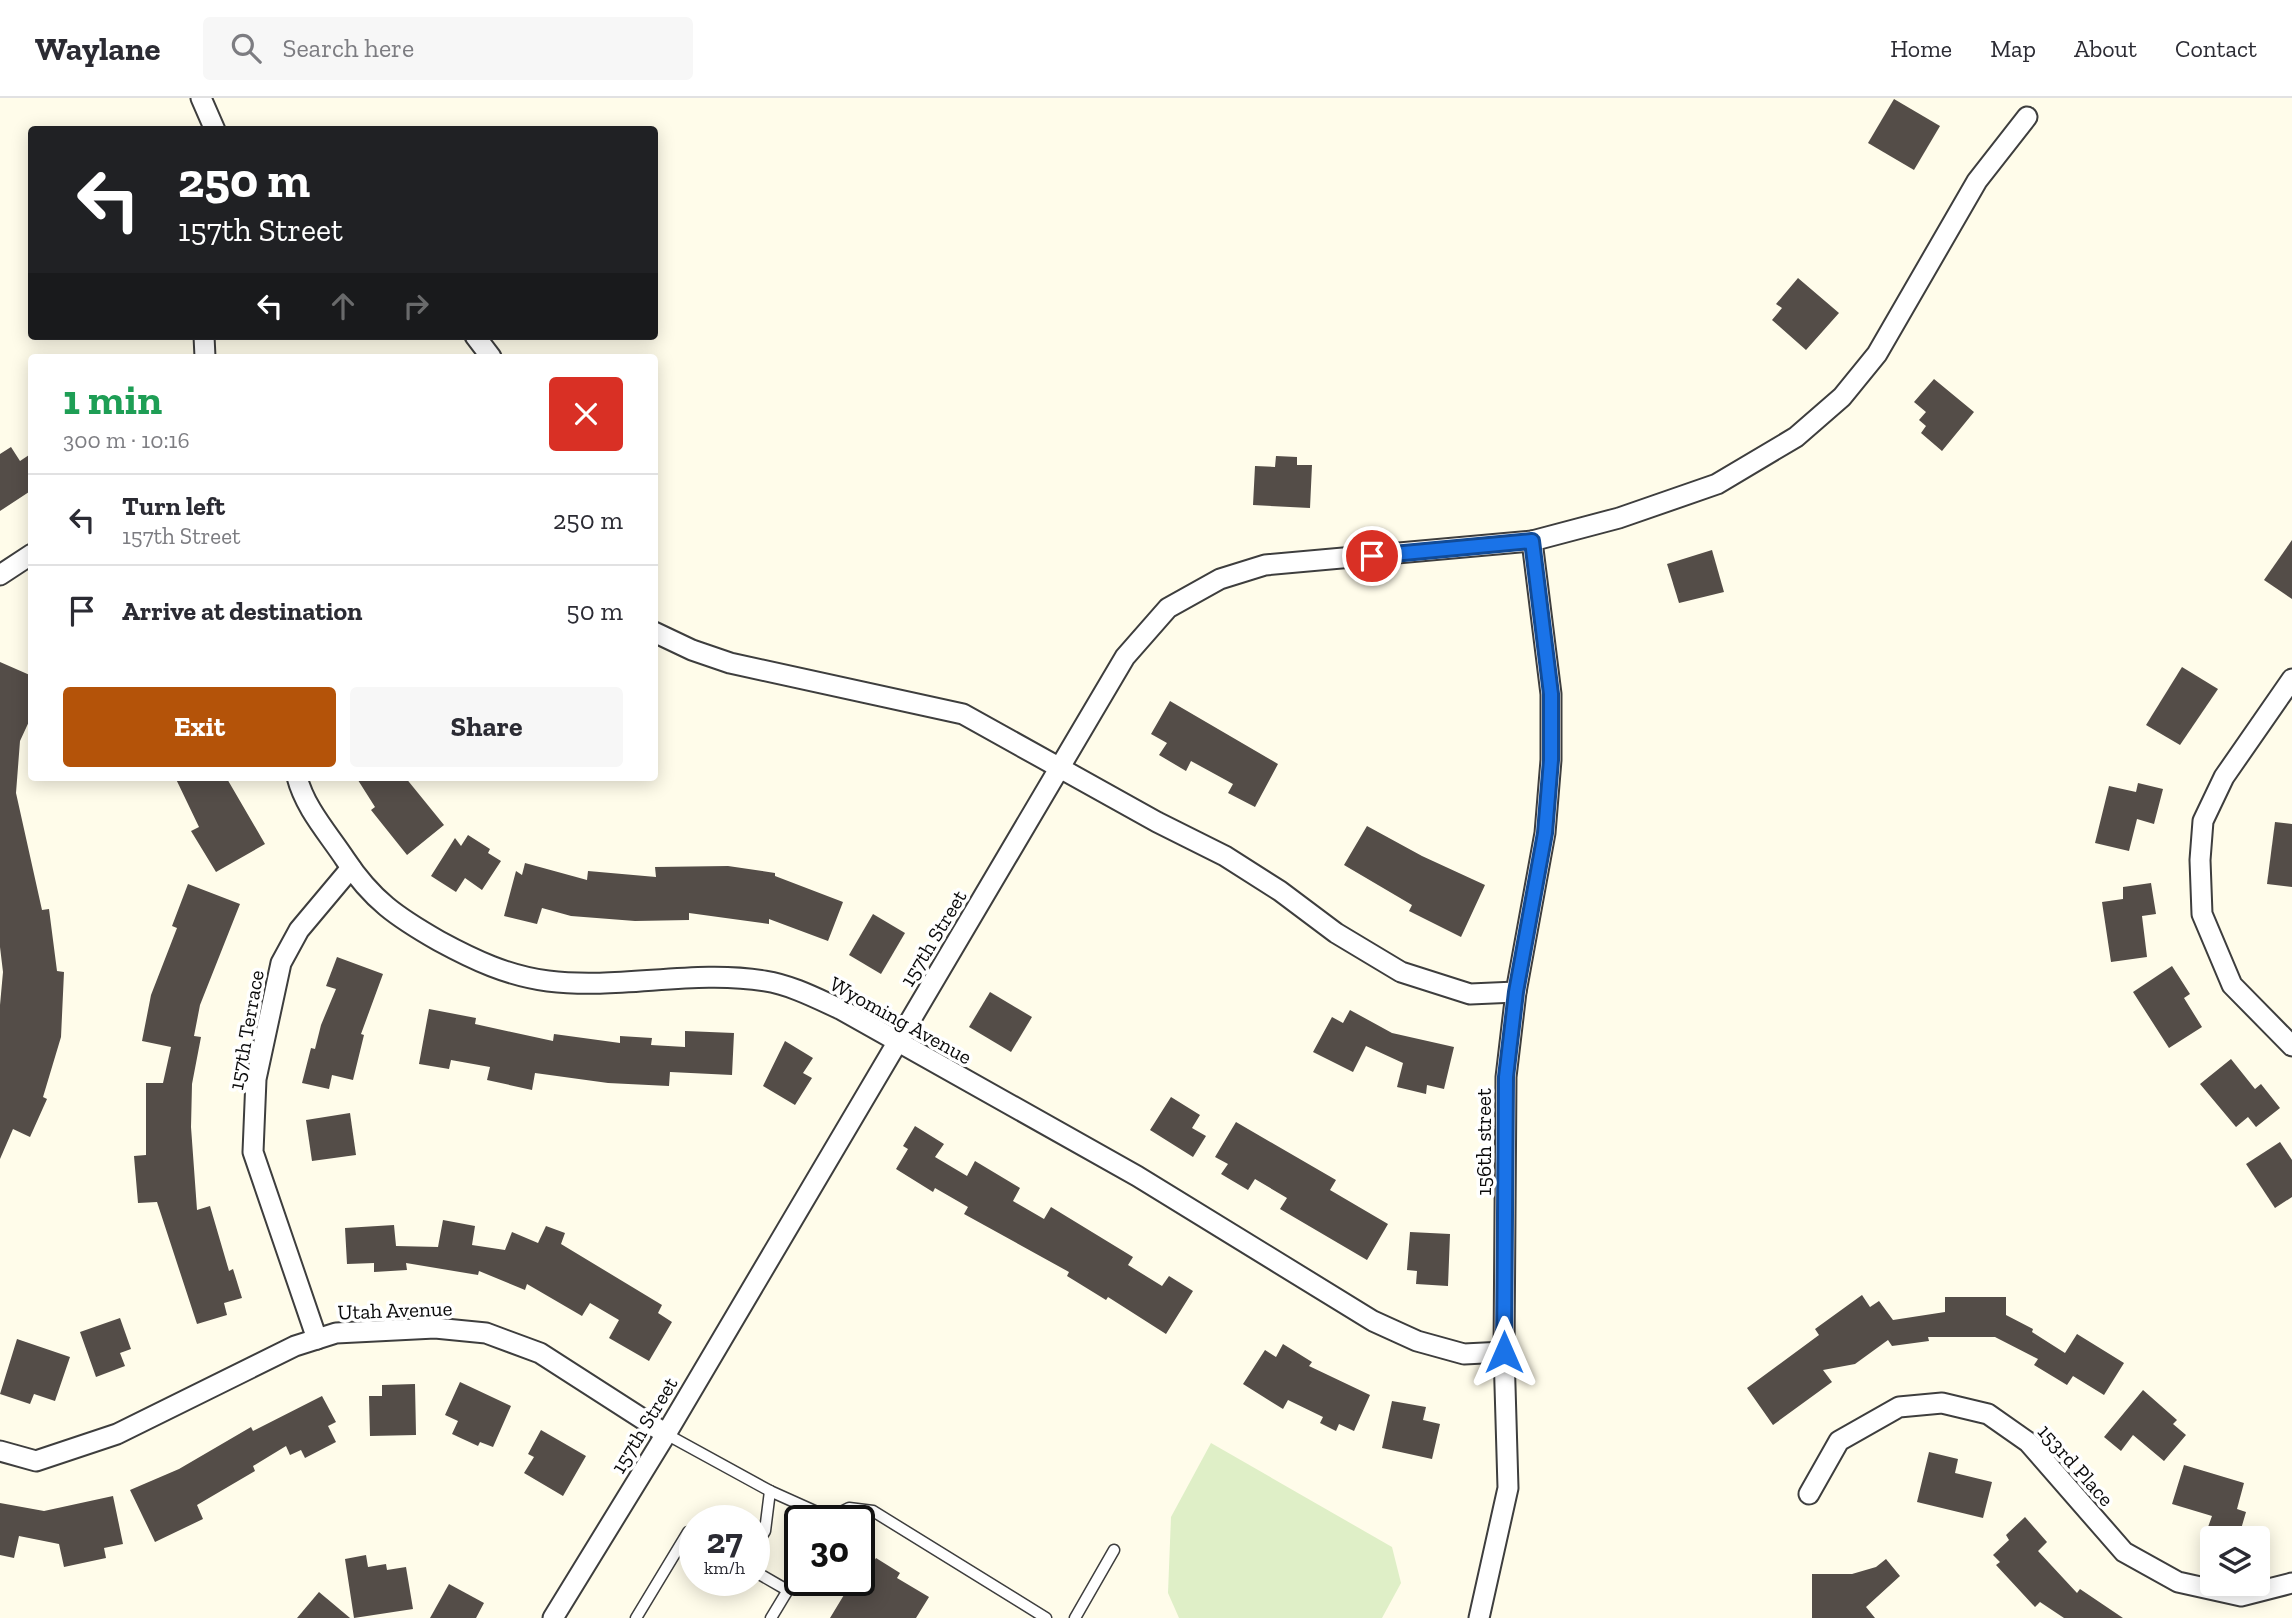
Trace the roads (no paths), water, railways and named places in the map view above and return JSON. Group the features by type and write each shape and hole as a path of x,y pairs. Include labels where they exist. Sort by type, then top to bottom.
{"street":[{"path":"201,98 213,126"},
{"name":"157th Street","path":"553,1618 666,1434 1062,768 1125,657 1168,608 1220,579 1265,565 1532,541 1619,517 1717,484 1796,437 1842,397 1877,354 1977,181 2027,117"},
{"path":"478,340 489,354"},
{"name":"156th street","path":"1479,1618 1508,1488 1504,1352 1506,1077 1516,992 1545,833 1551,760 1551,694 1532,541"},
{"path":"0,575 28,557"},
{"path":"658,634 721,660 963,714 1157,822 1225,856 1280,891 1336,933 1401,972 1470,994 1516,992"},
{"path":"2292,679 2224,776 2203,821 2202,915 2232,985 2292,1046"},
{"name":"Wyoming Avenue","path":"298,781 302,797 367,891 403,921 470,958 507,972 549,981 722,978 767,981 804,992 840,1009 1137,1176 1373,1321 1417,1341 1464,1354 1504,1352"},
{"name":"157th Terrace","path":"317,1339 253,1152 256,1079 281,963 299,930 351,868"},
{"name":"Utah Avenue","path":"0,1451 36,1461 117,1434 295,1346 336,1333 435,1328 486,1333 540,1353 666,1434"},
{"name":"153rd Place","path":"1809,1494 1839,1441 1899,1407 1942,1402 1988,1414 2028,1442 2123,1552 2178,1581 2241,1597 2292,1583"}],"lane":[{"path":"666,1434 770,1491 801,1505"},
{"path":"768,1505 770,1491"},
{"path":"875,1512 1046,1618"},
{"path":"636,1618 679,1547"},
{"path":"1075,1618 1114,1550"},
{"path":"771,1618 785,1596"}]}
